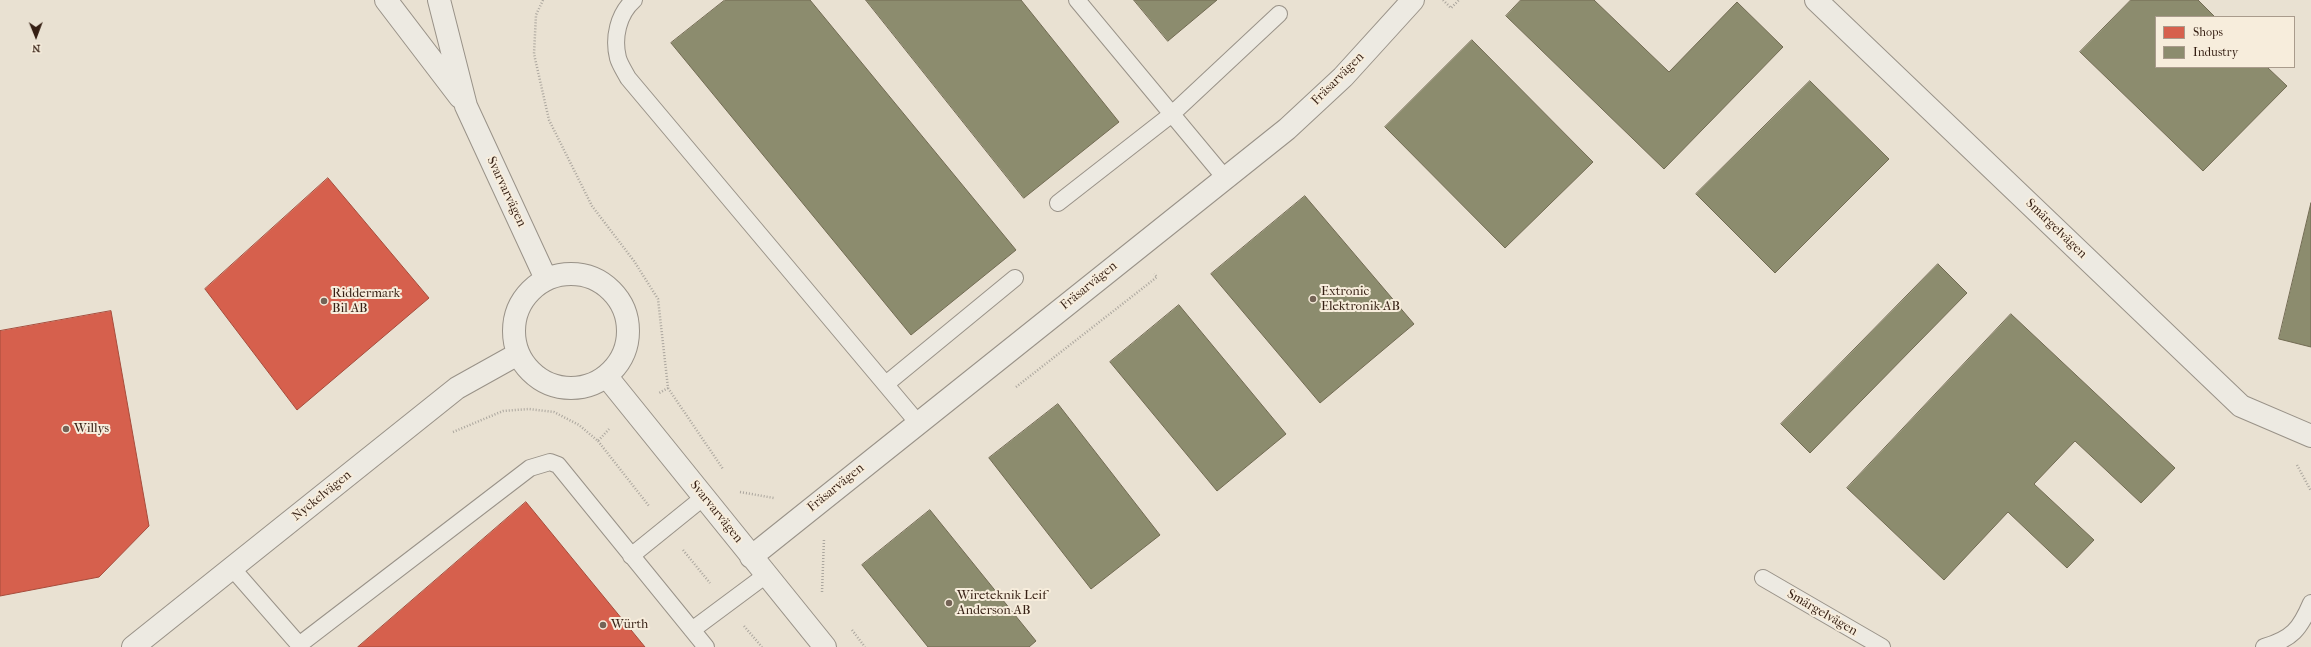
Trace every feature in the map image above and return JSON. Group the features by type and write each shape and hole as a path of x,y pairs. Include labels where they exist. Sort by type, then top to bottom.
{"street":[{"name":"Svarvarvägen","path":"386,0 466,106"},
{"name":"Svarvarvägen","path":"439,0 466,106 546,279"},
{"name":"Fräsarvägen","path":"751,557 1287,129 1343,77 1413,0"},
{"name":"Smärgelvägen","path":"1816,0 2241,406 2311,436"},
{"path":"579,272 606,284 615,294 628,324 628,343 621,359 607,377 586,387 565,388 550,384 532,373 518,354 514,336 516,316 530,293 546,279 560,273 579,272"},
{"name":"Nyckelvägen","path":"133,647 457,388 518,354"},
{"name":"Svarvarvägen","path":"607,377 825,647"}],"lane":[{"path":"634,0 619,21 616,40 618,59 628,78 918,423"},
{"path":"1077,0 1225,178"},
{"path":"1058,203 1172,114 1279,14"},
{"path":"886,384 1015,278"},
{"path":"232,568 300,646 530,468 550,462 558,465 706,647"},
{"path":"631,556 704,497"},
{"path":"692,630 766,575"},
{"name":"Smärgelvägen","path":"1763,578 1882,647"},
{"path":"2264,647 2274,644 2296,632 2311,603"}],"path":[{"path":"1442,0 1451,8 1458,0"},
{"path":"1012,390 1157,277 1134,250"},
{"path":"824,538 821,590 825,596"},
{"path":"848,624 865,647"}],"building: Shops":[{"path":"328,178 429,298 297,410 205,289"},
{"name":"Willys","path":"111,311 149,526 99,577 0,596 0,331"},
{"path":"526,502 645,647 358,647"}],"building: Industry":[{"path":"725,0 810,0 1016,250 911,335 671,43"},
{"path":"866,0 1021,0 1119,122 1024,198"},
{"path":"1134,0 1217,0 1168,41"},
{"path":"1521,0 1594,0 1669,72 1737,2 1783,47 1664,169 1506,16"},
{"path":"2131,0 2198,0 2214,16 2155,16 2155,68 2268,68 2287,86 2203,171 2080,52"},
{"path":"1472,40 1593,162 1505,248 1385,127"},
{"path":"1810,81 1889,159 1775,273 1696,194"},
{"name":"Extronic Elektronik AB","path":"1305,196 1414,324 1320,403 1211,274"},
{"path":"2311,203 2311,347 2279,339"},
{"path":"1938,264 1967,293 1810,453 1781,424"},
{"path":"1179,305 1286,434 1217,491 1110,362"},
{"path":"2011,314 2175,468 2141,503 2075,441 2034,484 2094,540 2067,568 2008,512 1944,580 1847,488"},
{"path":"1058,404 1160,535 1091,589 989,458"},
{"name":"Wireteknik Leif Anderson AB","path":"930,510 1036,641 1029,647 928,647 862,565"}],"place":[{"name":"Extronic Elektronik AB","path":"1313,299"},
{"name":"Riddermark Bil AB","path":"324,301"},
{"name":"Willys","path":"66,429"},
{"name":"Wireteknik Leif Anderson AB","path":"949,603"},
{"name":"Würth","path":"603,625"}]}
